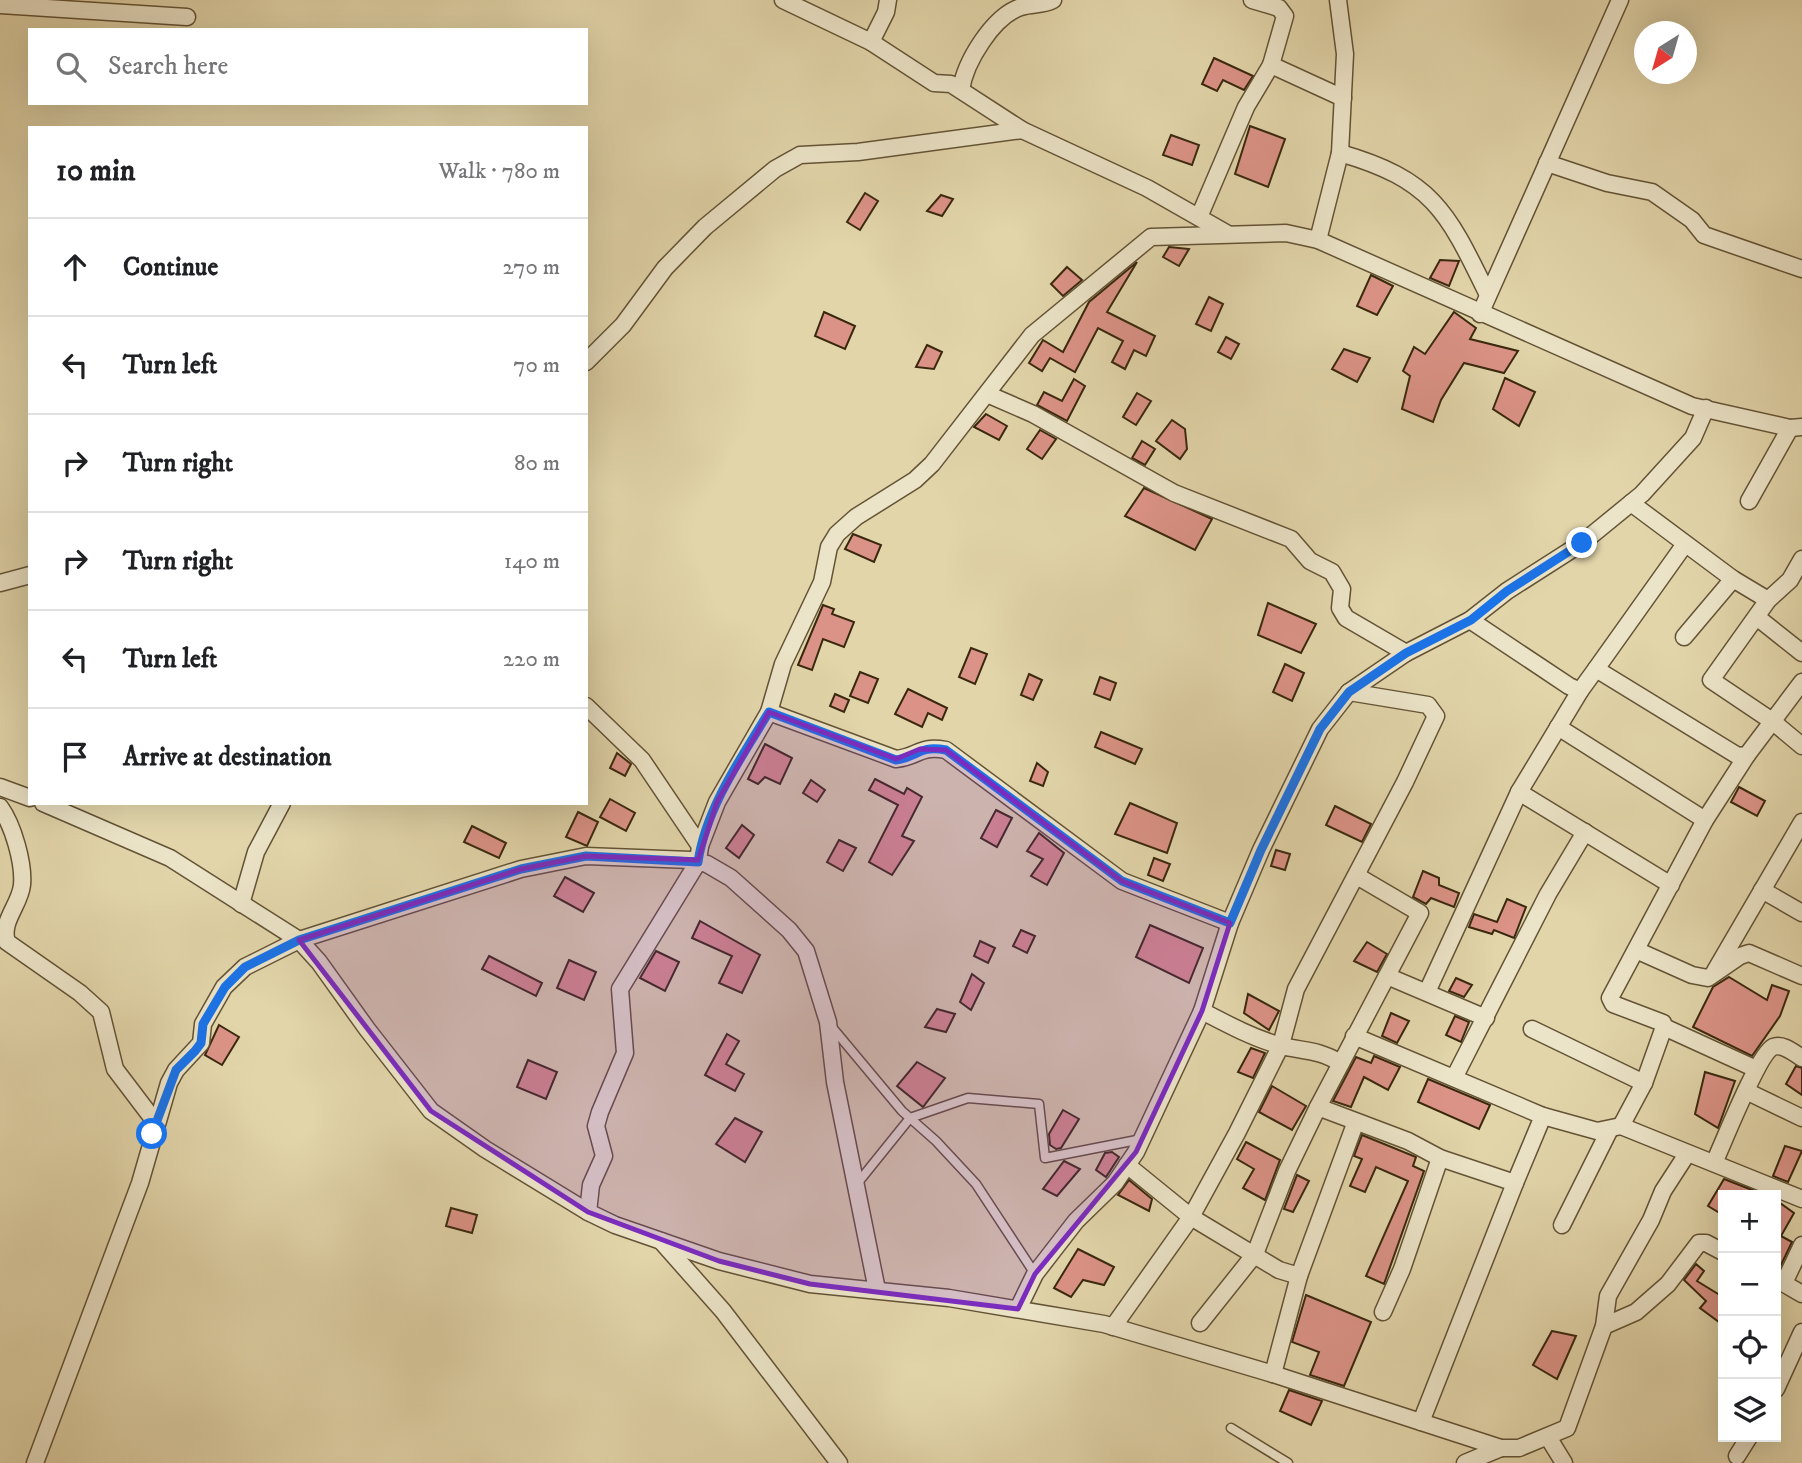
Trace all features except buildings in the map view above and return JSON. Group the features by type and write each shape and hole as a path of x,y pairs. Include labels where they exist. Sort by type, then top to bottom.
{"street":[{"path":"783,0 871,43 934,83 942,81 961,90 1022,130 1147,188 1226,233"},
{"path":"871,43 886,12 888,0"},
{"path":"961,90 966,65 974,52 1008,14 1023,6 1036,7 1053,0"},
{"path":"1199,217 1246,107 1271,65 1284,16 1279,8 1252,0"},
{"path":"1318,240 1340,153 1345,54 1338,0"},
{"path":"1480,314 1620,0"},
{"path":"0,5 105,5 187,17"},
{"path":"1271,65 1343,98"},
{"path":"588,360 623,325 665,268 705,227 775,169 800,155 858,152 1022,130"},
{"path":"1340,153 1381,164 1425,193 1443,209 1488,295"},
{"path":"1547,163 1607,183 1652,192 1692,220 1704,235 1802,269"},
{"path":"587,1212 592,1185 604,1156 596,1126 625,1053 620,989 699,854 717,802 769,712 783,664 822,582 829,547 837,534 856,517 915,480 932,464 1032,335 1151,237 1286,233 1318,240 1668,396 1706,408 1796,428 1749,501"},
{"path":"987,394 1033,414 1174,493 1291,539 1310,561 1332,572 1342,589 1340,608 1346,618 1406,653"},
{"path":"1018,1309 1035,1275 1076,1221 1115,1182 1142,1139 1202,1011 1230,923 1261,850 1320,729 1349,692 1406,653 1471,620 1507,591 1582,543 1631,503 1692,438 1706,408"},
{"path":"1631,503 1733,579 1768,600"},
{"path":"1426,992 1519,792 1580,691 1685,544"},
{"path":"1802,559 1796,584 1768,600 1758,618 1712,675 1712,682 1772,721 1802,746"},
{"path":"0,583 28,576"},
{"path":"1684,637 1733,579"},
{"path":"1758,618 1802,653"},
{"path":"1471,620 1580,691"},
{"path":"1596,669 1738,756 1747,755"},
{"path":"1756,1069 1664,1027 1663,1023 1613,1004 1610,998 1704,820 1747,755 1802,682"},
{"path":"1113,1327 1191,1217 1281,1045 1296,989 1357,876 1436,716 1428,705 1349,692"},
{"path":"588,708 642,760 699,854 731,878 789,930 806,951 828,1022 835,1082 877,1290"},
{"path":"769,712 896,760 906,758 920,749 946,750 1122,881 1230,923"},
{"path":"1558,727 1704,820"},
{"path":"0,787 28,797"},
{"path":"1519,792 1671,885"},
{"path":"48,805 170,858 299,940 319,962 366,1029 430,1111 485,1149 587,1212 719,1261 810,1284 949,1298 1113,1327 1273,1374 1502,1448 1519,1448 1567,1428 1604,1325 1608,1296 1651,1220 1663,1191 1687,1154"},
{"path":"241,904 256,852 281,805"},
{"path":"0,807 10,821 18,848 23,884 6,926 4,934 7,942 80,993 101,1012 115,1069 156,1123"},
{"path":"1712,976 1802,822"},
{"path":"1454,1078 1548,894 1585,832"},
{"path":"34,1463 140,1182 156,1123 176,1070 201,1043 203,1024 225,987 245,967 299,940 521,869 586,856 699,854"},
{"path":"1200,1323 1255,1254 1287,1171 1354,1036 1420,913 1357,876"},
{"path":"1762,890 1802,913"},
{"path":"1636,950 1692,975 1712,976 1740,956 1749,953 1802,976"},
{"path":"1387,976 1486,1018"},
{"path":"1202,1011 1247,1034 1281,1045 1320,1051 1341,1063"},
{"path":"1562,1225 1615,1128 1644,1083 1664,1027"},
{"path":"1532,1029 1644,1083"},
{"path":"1354,1036 1543,1116 1597,1131 1615,1128 1714,1163 1802,1199"},
{"path":"1714,1163 1756,1069 1769,1049 1776,1046 1802,1058"},
{"path":"1746,1091 1802,1118"},
{"path":"1318,1107 1440,1157 1515,1182"},
{"path":"1421,1422 1543,1116"},
{"path":"1273,1374 1299,1276 1355,1124"},
{"path":"1383,1312 1402,1269 1440,1157"},
{"path":"1127,1165 1191,1217 1279,1270 1299,1276"},
{"path":"661,1241 723,1311 839,1463"},
{"path":"1604,1325 1636,1312 1668,1284 1699,1243 1706,1243 1718,1249"},
{"path":"1781,1279 1802,1245"},
{"path":"1781,1282 1802,1294"},
{"path":"1781,1379 1802,1332"},
{"path":"1548,1437 1564,1463"},
{"path":"1737,1456 1746,1442"},
{"path":"1465,1463 1502,1448"}],"lane":[{"path":"828,1022 910,1118 975,1184 1035,1275"},
{"path":"856,1185 910,1118 968,1098 1039,1104 1045,1158 1142,1139"},
{"path":"1231,1428 1288,1463"}],"highlighted area":[{"path":"769,712 896,759 920,749 946,750 1122,881 1230,923 1202,1011 1136,1152 1035,1274 1018,1309 810,1284 719,1261 588,1212 431,1111 299,940 521,869 586,856 698,860 717,802"}],"route":[{"path":"152,1134 162,1101 176,1070 201,1043 203,1024 225,987 245,967 299,940 521,869 586,856 698,862 700,846 717,802 769,712 896,760 906,758 920,749 946,750 1122,881 1230,923 1261,850 1320,729 1349,692 1406,653 1471,620 1507,591 1582,543"}]}
